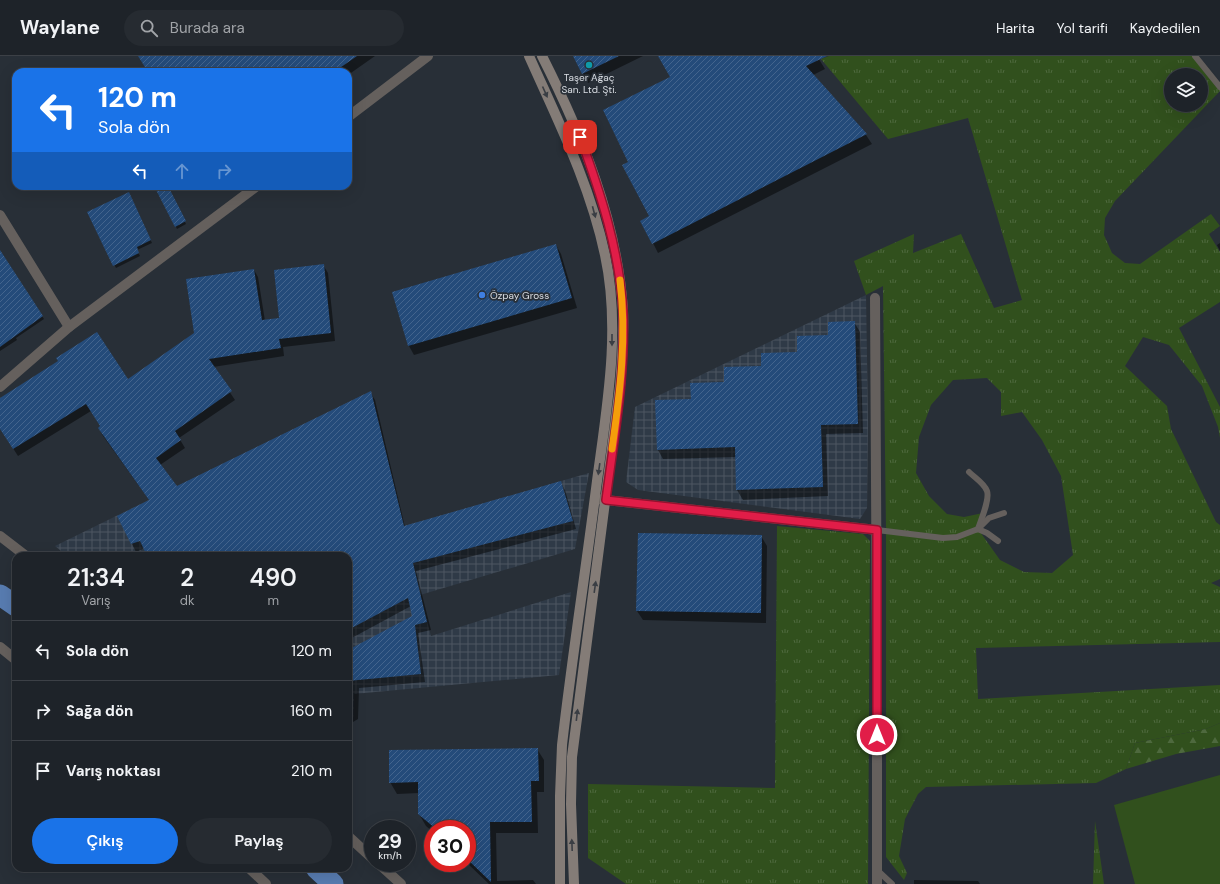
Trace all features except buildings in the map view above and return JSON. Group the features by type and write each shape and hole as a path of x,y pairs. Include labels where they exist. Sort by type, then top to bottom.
{"main road":[{"path":"529,56 567,139 588,191 600,232 609,277 612,332 611,373 562,745 560,796 560,884"},
{"path":"542,56 560,90 580,137 612,234 620,280 623,318 623,353 620,386 572,757 571,804 574,884"}],"street":[{"path":"352,114 428,56"},
{"path":"0,387 69,327 252,190"},
{"path":"0,215 69,327"},
{"path":"874,298 877,530 877,884"},
{"path":"595,499 877,530"},
{"path":"0,536 21,552"},
{"path":"0,647 12,657"},
{"path":"352,840 364,851"},
{"path":"253,872 266,884"},
{"path":"388,872 401,884"}],"lane":[{"path":"1195,56 1220,87"},
{"path":"970,472 982,484 987,492 987,499 978,529"},
{"path":"877,530 943,538 957,537 978,529 989,518 1004,513"},
{"path":"978,529 987,533 998,541"},
{"path":"877,869 892,884"}],"shaded area":[{"path":"866,295 868,423 867,508 860,519 638,490 626,482 635,407"},
{"path":"371,391 404,526 589,473 575,549 420,595 431,636 571,592 559,675 354,694 352,756 352,552 62,552 55,546"}],"green space":[{"path":"829,56 1195,56 1205,68 1164,68 1164,112 1200,112 1115,201 1105,218 1104,235 1112,253 1125,263 1140,264 1211,214 1220,226 1209,234 1220,252 1220,302 1179,328 1220,407 1220,438 1218,427 1202,386 1169,345 1143,337 1125,366 1167,406 1171,429 1216,522 1220,525 1220,579 1211,583 1220,587 1220,642 976,648 978,699 1220,685 1220,723 1206,729 1135,743 1126,769 1096,783 926,787 918,794 905,819 899,856 907,873 904,880 886,857 886,531 883,286 866,295 854,261 914,234 913,253 961,234 994,308 1022,300 968,118 888,139 821,59","holes":["987,378 1001,392 1001,416 1022,412 1042,440 1061,476 1073,555 1052,573 1024,572 1000,560 978,529 983,513 964,517 947,514 929,496 916,473 919,437 931,405 953,380"]},
{"path":"1208,72 1220,87 1220,91 1208,104"},
{"path":"777,526 863,534 870,541 868,884 626,884 588,858 588,784 775,788"},
{"path":"1220,723 1220,746 1176,754 1126,769 1135,743 1206,729"},
{"path":"1220,775 1220,884 1135,884 1114,805"},
{"path":"1095,821 1104,884 1093,884"}],"waterway":[{"path":"0,595 12,603"},
{"path":"320,872 333,884"}],"slow traffic":[{"path":"612,449 623,353 623,311 620,280"}],"place":[{"name":"Taşer Ağaç San. Ltd. Şti.","path":"589,65"},
{"name":"Özpay Gross","path":"482,295"}],"route":[{"path":"580,137 612,234 618,265 623,311 623,353 606,500 877,530 877,735"}]}
